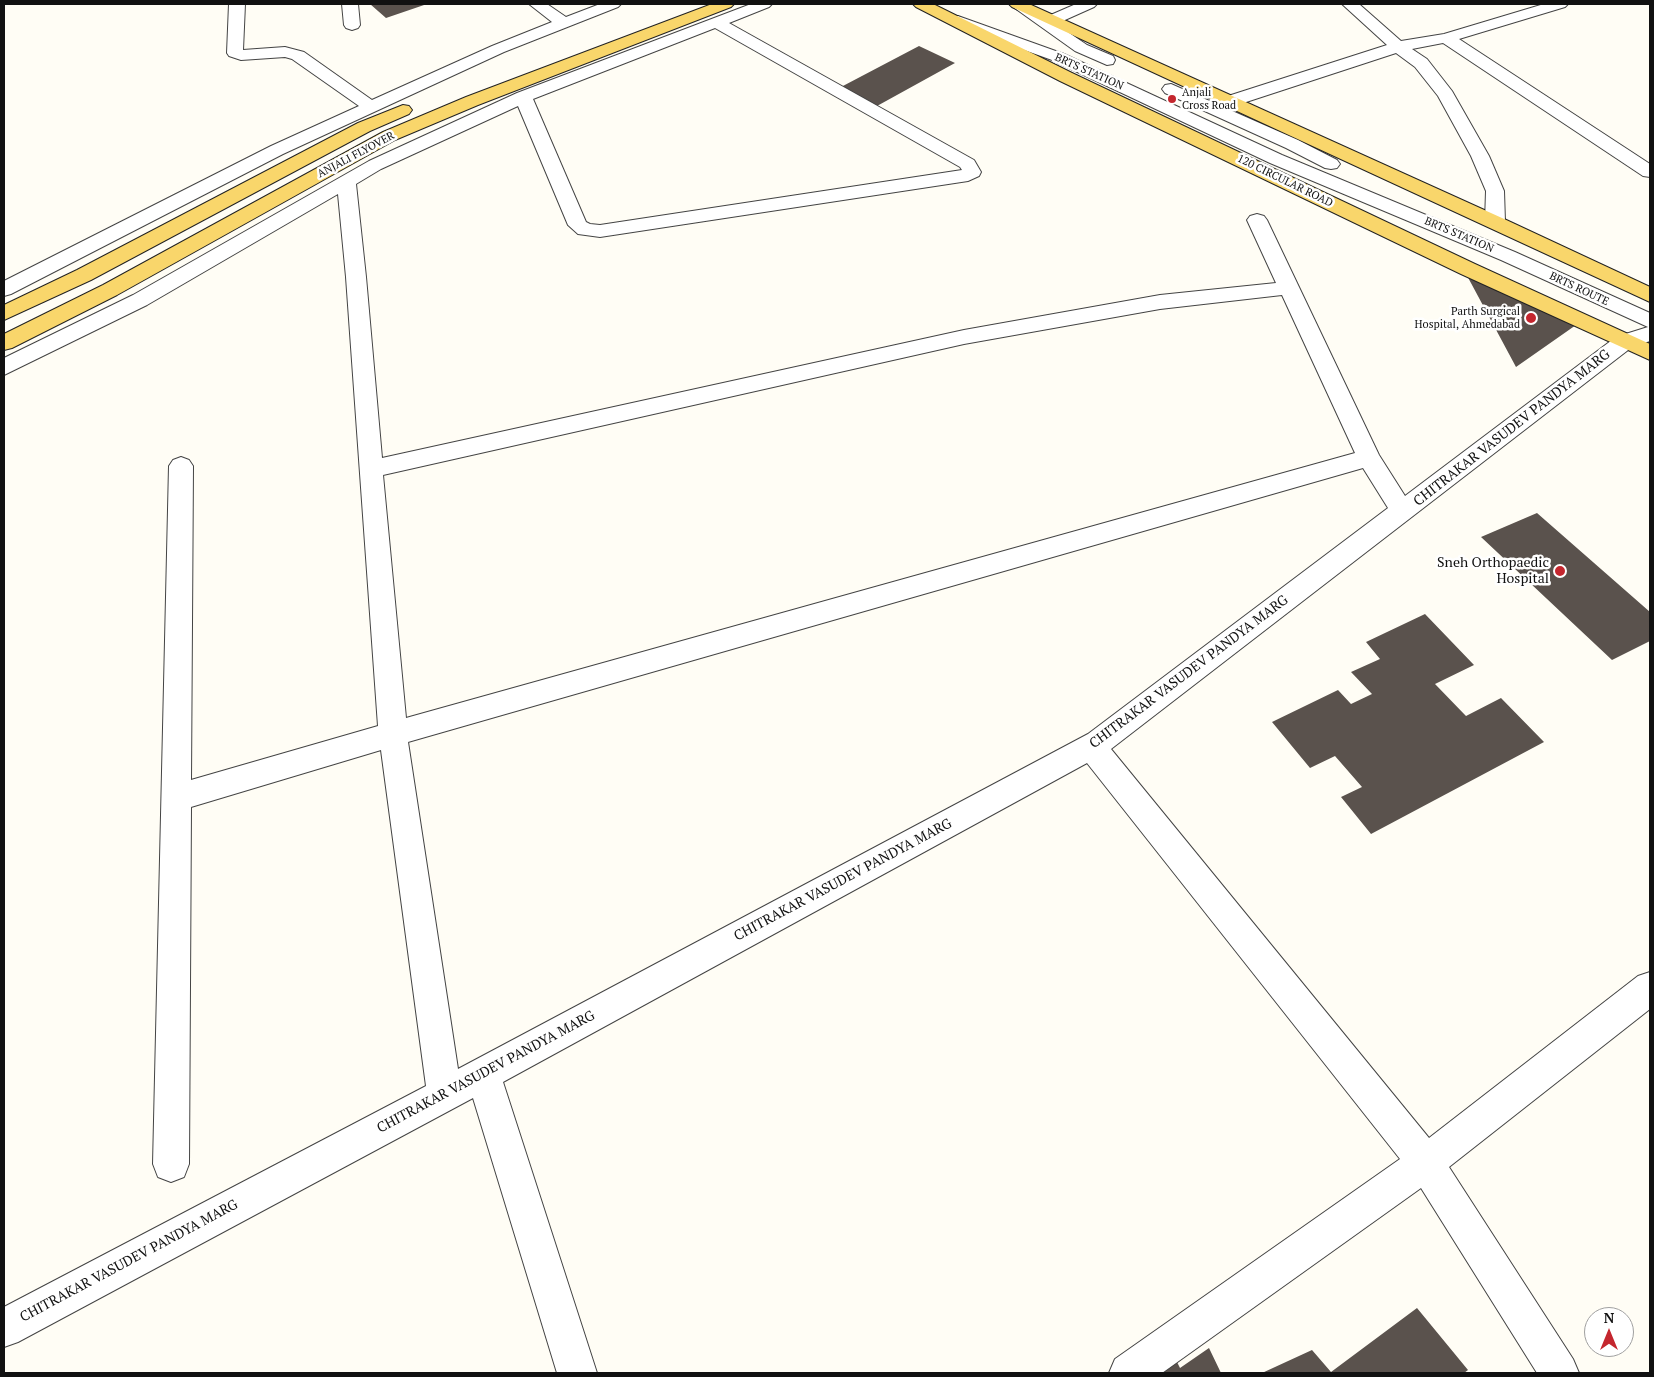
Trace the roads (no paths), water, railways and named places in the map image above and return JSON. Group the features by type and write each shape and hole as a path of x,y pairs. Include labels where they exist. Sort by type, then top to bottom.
{"main road":[{"name":"ANJALI FLYOVER","path":"4,343 110,290 390,136 472,101 726,4"},
{"name":"120 CIRCULAR ROAD","path":"922,4 1066,77 1468,269 1642,343"},
{"path":"1017,4 1495,222 1650,295"},
{"name":"ANJALI FLYOVER","path":"4,313 84,275 364,127 462,84"}],"street":[{"path":"237,4 235,52 241,55 285,52 298,55 371,107"},
{"path":"350,4 352,25"},
{"path":"537,4 564,23"},
{"path":"4,289 277,150 498,49 613,4"},
{"path":"4,367 140,300 375,165 523,97 764,4"},
{"name":"BRTS STATION","path":"1017,4 1081,48 1292,144 1508,256"},
{"path":"1052,20 1089,4"},
{"path":"1350,4 1398,47 1421,63 1446,95 1480,156 1495,191 1495,222"},
{"path":"1231,101 1398,47 1446,38 1560,4"},
{"name":"BRTS STATION","path":"958,21 1058,57 1276,158 1508,256"},
{"path":"523,97 559,184 578,224 585,230 600,231 968,175 972,172 968,164 715,22"},
{"path":"1446,38 1650,172"},
{"path":"346,182 356,277 393,734 445,1095"},
{"path":"1257,220 1369,458 1403,512"},
{"name":"BRTS ROUTE","path":"1508,256 1650,321"},
{"path":"371,469 964,337 1160,302 1289,288"},
{"name":"CHITRAKAR VASUDEV PANDYA MARG","path":"4,1328 445,1095 1098,743 1403,512 1642,343"},
{"path":"177,798 393,734 1369,458"},
{"path":"171,1164 181,466"},
{"path":"1091,746 1426,1163 1559,1373"},
{"path":"1129,1373 1426,1163 1650,988"},
{"path":"483,1074 577,1373"}],"place":[{"name":"Anjali Cross Road","path":"1172,99"},
{"name":"Parth Surgical Hospital, Ahmedabad","path":"1531,318"},
{"name":"Sneh Orthopaedic Hospital","path":"1560,571"}]}
